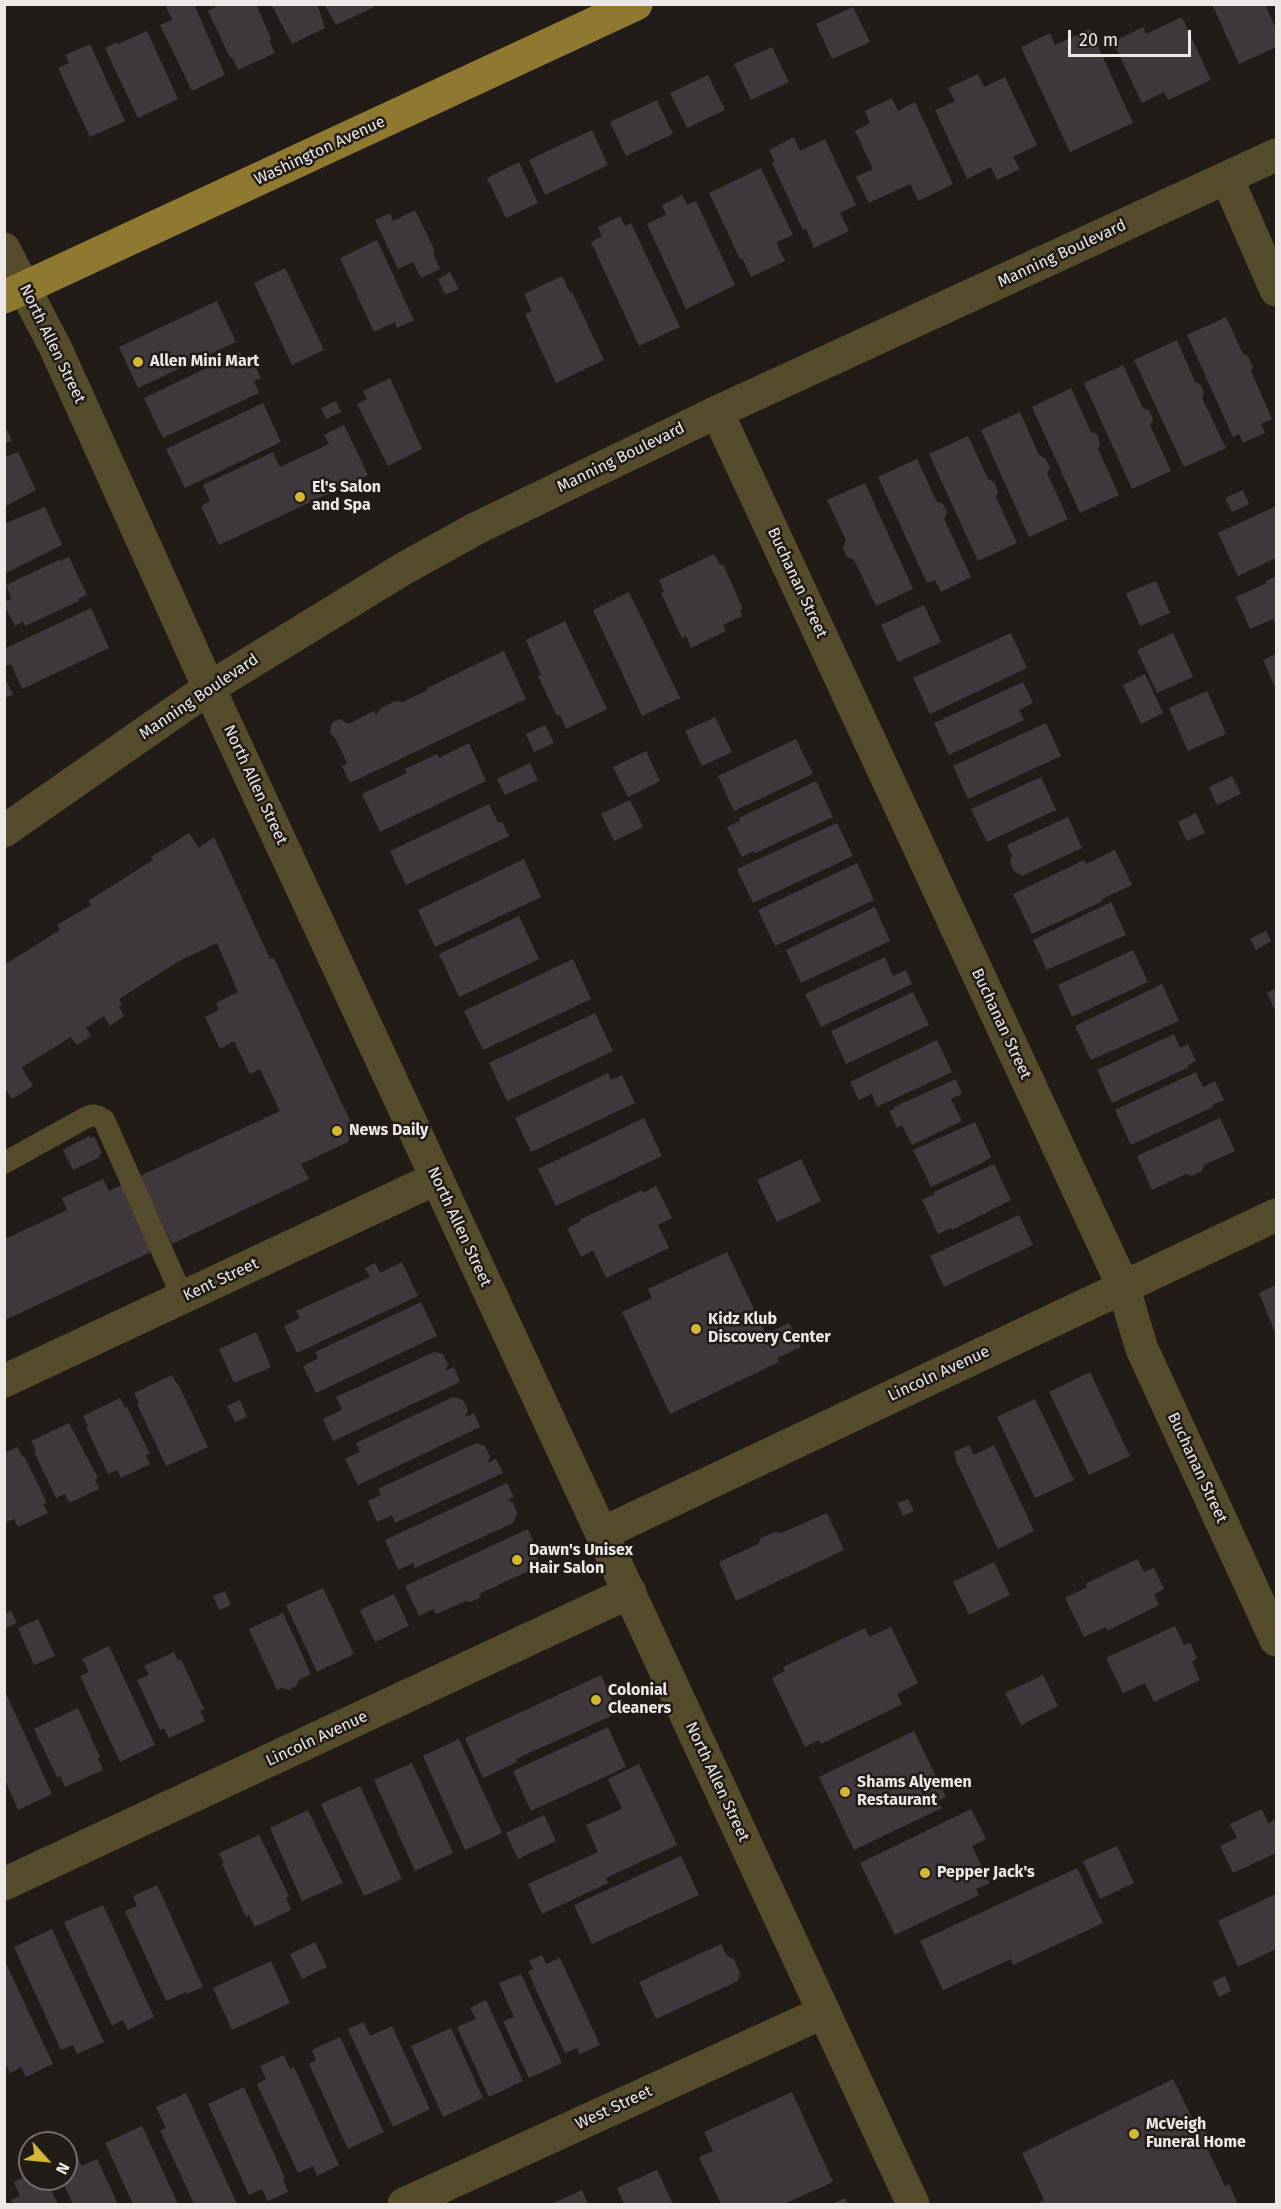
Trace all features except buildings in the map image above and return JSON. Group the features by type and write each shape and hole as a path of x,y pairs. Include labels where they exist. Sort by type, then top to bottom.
{"main road":[{"name":"Washington Avenue","path":"14,292 636,4"}],"street":[{"name":"Manning Boulevard","path":"4,831 209,688 403,569 477,528 717,412 1276,155"},
{"path":"1227,178 1276,290"},
{"name":"North Allen Street","path":"4,249 14,292 56,348 209,688 913,2205"},
{"name":"Buchanan Street","path":"717,412 1123,1287 1142,1349 1276,1640"},
{"name":"Kent Street","path":"4,1381 437,1178"},
{"name":"Lincoln Avenue","path":"603,1533 1276,1215"},
{"name":"Lincoln Avenue","path":"4,1884 630,1592"},
{"name":"West Street","path":"404,2205 824,2012"}],"lane":[{"path":"4,1163 87,1116 96,1115 102,1119 183,1298"}],"place":[{"name":"Allen Mini Mart","path":"138,362"},
{"name":"El's Salon and Spa","path":"300,497"},
{"name":"News Daily","path":"337,1131"},
{"name":"Kidz Klub Discovery Center","path":"696,1329"},
{"name":"Dawn's Unisex Hair Salon","path":"517,1560"},
{"name":"Colonial Cleaners","path":"596,1700"},
{"name":"Shams Alyemen Restaurant","path":"845,1792"},
{"name":"Pepper Jack's","path":"925,1873"},
{"name":"McVeigh Funeral Home","path":"1134,2134"}]}
